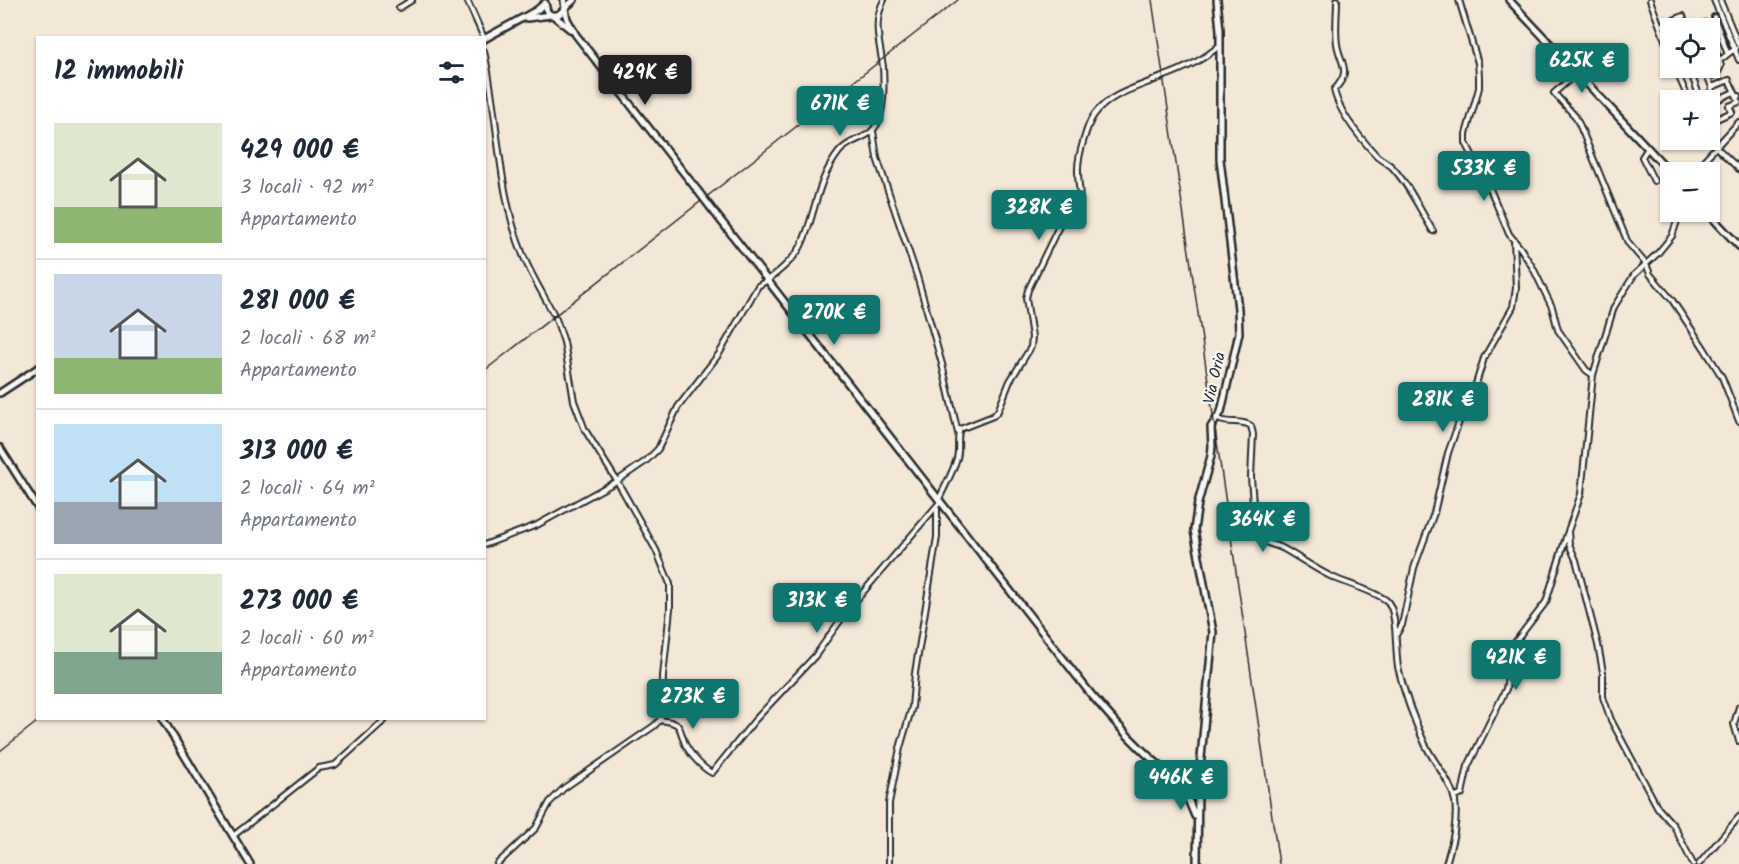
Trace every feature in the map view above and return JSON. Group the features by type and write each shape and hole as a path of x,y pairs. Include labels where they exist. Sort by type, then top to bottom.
{"main road":[{"path":"564,0 567,19 576,35 1090,693 1181,789 1191,804 1197,823"},
{"path":"520,20 538,15 560,14 574,0"},
{"name":"Via Oria","path":"1197,864 1198,791 1213,632 1194,530 1198,503 1211,456 1211,428 1218,419 1226,394 1239,333 1220,159 1220,46 1217,0"},
{"path":"1509,0 1661,162"},
{"path":"486,38 537,10 546,1"},
{"path":"546,1 546,10 576,35"},
{"path":"1716,222 1739,246"},
{"path":"0,394 36,369"},
{"path":"0,448 36,505"},
{"path":"163,720 250,864"},
{"path":"1137,743 1174,777 1198,791"},
{"path":"1174,777 1184,780 1190,778 1195,774 1201,759"},
{"path":"1181,789 1190,794 1198,791"}],"street":[{"path":"399,8 412,0"},
{"path":"467,0 483,36"},
{"path":"486,544 537,525 617,481 646,461 658,449 678,407 719,354 758,286 768,281 800,249 818,190 839,153 844,147 873,131 880,117 884,91 876,24 878,12 884,0"},
{"path":"1337,0 1337,46 1344,63 1344,73 1334,90 1336,97 1357,135 1399,175 1433,231"},
{"path":"1459,0 1478,63 1479,76 1479,88 1466,134 1466,143 1490,189 1509,234 1533,268 1552,307 1558,330 1586,370 1593,375"},
{"path":"1650,0 1660,26"},
{"path":"1714,0 1737,47"},
{"path":"1720,0 1737,47 1739,60"},
{"path":"1714,17 1727,52"},
{"path":"958,433 960,429 993,416 998,411 1010,381 1031,347 1032,337 1026,298 1028,290 1062,220 1078,207 1081,194 1078,168 1092,117 1100,107 1117,96 1189,64 1220,46"},
{"path":"1720,60 1724,58 1727,52 1737,47"},
{"path":"486,60 505,191 523,255 553,313"},
{"path":"1577,73 1554,93 1575,116 1628,243 1672,300 1722,377 1739,421"},
{"path":"1708,78 1711,90"},
{"path":"1712,87 1729,80 1737,95 1738,102 1729,106 1732,112 1720,117"},
{"path":"1720,99 1737,95"},
{"path":"1720,143 1739,122"},
{"path":"873,131 878,158 917,276 942,364 958,433 959,449 957,460 937,509 937,537 915,673 912,707 891,787 889,864"},
{"path":"1648,148 1642,157 1654,181"},
{"path":"1703,162 1713,150"},
{"path":"1719,150 1739,169"},
{"path":"1454,798 1462,794 1468,766 1506,688 1514,645 1546,602 1581,494 1593,375 1614,308 1634,275 1672,236 1677,222"},
{"path":"1396,636 1402,625 1413,568 1434,513 1448,453 1459,422 1475,387 1484,358 1513,307 1516,288 1514,240"},
{"path":"498,864 536,828 550,802 564,788 643,735 660,720 670,609 670,584 656,550 585,430 566,366 564,342 556,319"},
{"path":"1218,419 1223,422 1245,422 1251,426 1253,434 1251,477 1257,537 1282,548 1332,577 1389,602 1392,608 1398,665 1412,711 1425,744 1454,798 1456,825 1446,864"},
{"path":"660,720 676,723 681,727 686,745 706,770 712,773 755,720 815,656 847,611 937,509"},
{"path":"1568,531 1569,544 1576,560 1598,645 1604,672 1603,697 1611,720 1658,808 1674,826 1693,864"},
{"path":"1739,707 1734,724 1739,741"},
{"path":"233,837 319,768 335,765 385,720"},
{"path":"1699,864 1739,817"}],"railway":[{"path":"486,369 958,0"},
{"path":"1152,0 1279,864"},
{"path":"0,751 39,720"}]}
